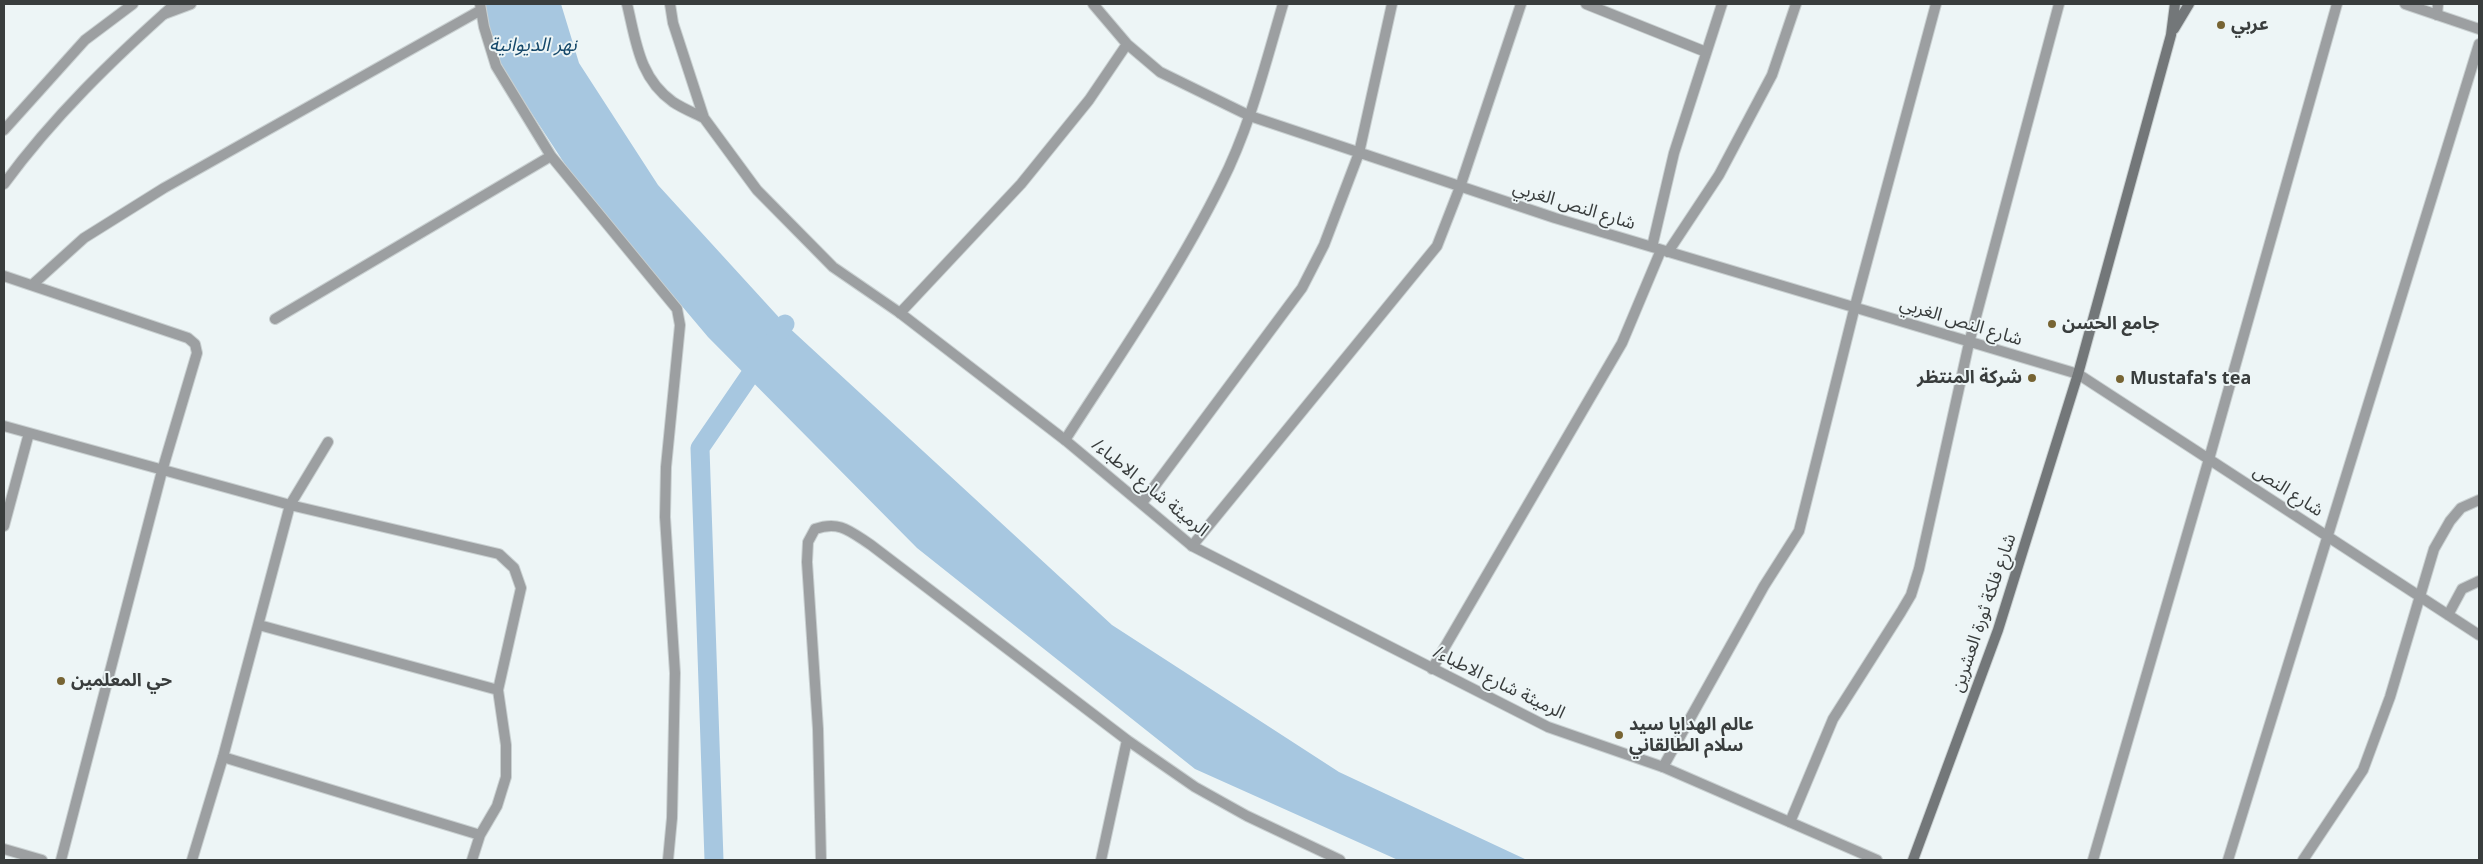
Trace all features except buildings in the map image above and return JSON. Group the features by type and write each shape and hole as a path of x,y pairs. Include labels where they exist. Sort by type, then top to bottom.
{"main road":[{"path":"2171,35 2175,4"},
{"path":"2171,35 2189,4"},
{"name":"شارع فلكة ثورة العشرين","path":"1913,860 1998,630 2078,374 2171,35"}],"street":[{"path":"4,130 85,40 133,4"},
{"path":"4,184 23,158 109,63 175,4"},
{"path":"163,15 191,4"},
{"path":"627,4 641,65 656,86 673,102 704,118"},
{"name":"/الرميثة شارع الاطباء","path":"670,4 673,23 704,118 757,190 833,267 900,313 1065,440 1192,546 1548,728 1663,767 1876,860"},
{"name":"شارع النص الغربي","path":"1093,4 1127,44 1160,72 1250,116 1460,187 1660,250 1855,306 1969,343 2078,374"},
{"path":"1065,440 1174,268 1222,183 1250,116 1283,4"},
{"path":"1142,503 1302,288 1324,245 1359,153 1392,4"},
{"path":"1192,546 1437,246 1460,187 1521,4"},
{"path":"1586,4 1706,52"},
{"path":"1432,668 1622,343 1660,250 1674,154 1722,4"},
{"path":"1660,250 1719,176 1772,75 1796,4"},
{"path":"1663,767 1764,586 1799,530 1855,306 1936,4"},
{"path":"1790,822 1834,719 1911,594 1919,569 1969,343 2059,4"},
{"path":"2093,860 2209,459 2337,4"},
{"path":"2405,4 2479,29"},
{"path":"2437,15 2438,4"},
{"path":"32,285 84,238 164,188 480,7 496,66 551,156 677,309 680,325 666,467 665,516 675,673 672,818 668,860"},
{"path":"900,313 1021,184 1089,100 1127,44"},
{"path":"2228,860 2479,44"},
{"path":"275,319 551,156"},
{"path":"4,276 188,338 195,344 197,353 162,471 61,860"},
{"name":"شارع النص","path":"2078,374 2479,636"},
{"path":"4,426 290,505 499,554 514,568 521,588 498,690 506,745 506,777 497,806 480,835 472,860"},
{"path":"4,526 29,433"},
{"path":"192,860 223,757 290,505 328,442"},
{"path":"2303,860 2363,770 2390,697 2434,549 2450,521 2461,508 2479,500"},
{"path":"821,860 818,728 807,562 808,542 815,529 827,525 844,527 871,545 1127,740 1195,787 1247,816 1340,860"},
{"path":"2448,615 2462,589 2479,581"},
{"path":"259,626 498,690"},
{"path":"1101,860 1127,740"},
{"path":"223,757 480,835"},
{"path":"9,854 42,860"}],"water":[{"name":"نهر الديوانية","path":"483,4 561,4 579,63 658,185 785,324 1112,625 1339,772 1527,860 1398,860 1195,769 917,548 708,337 574,178 496,59"}],"waterway":[{"path":"714,860 700,448 785,324"}],"place":[{"name":"عربي","path":"2221,25"},
{"name":"جامع الحسن","path":"2052,324"},
{"name":"شركة المنتظر","path":"2032,378"},
{"name":"Mustafa's tea","path":"2120,379"},
{"name":"حي المعلمين","path":"61,681"},
{"name":"عالم الهدايا سيد سلام الطالقاني","path":"1619,735"}]}
